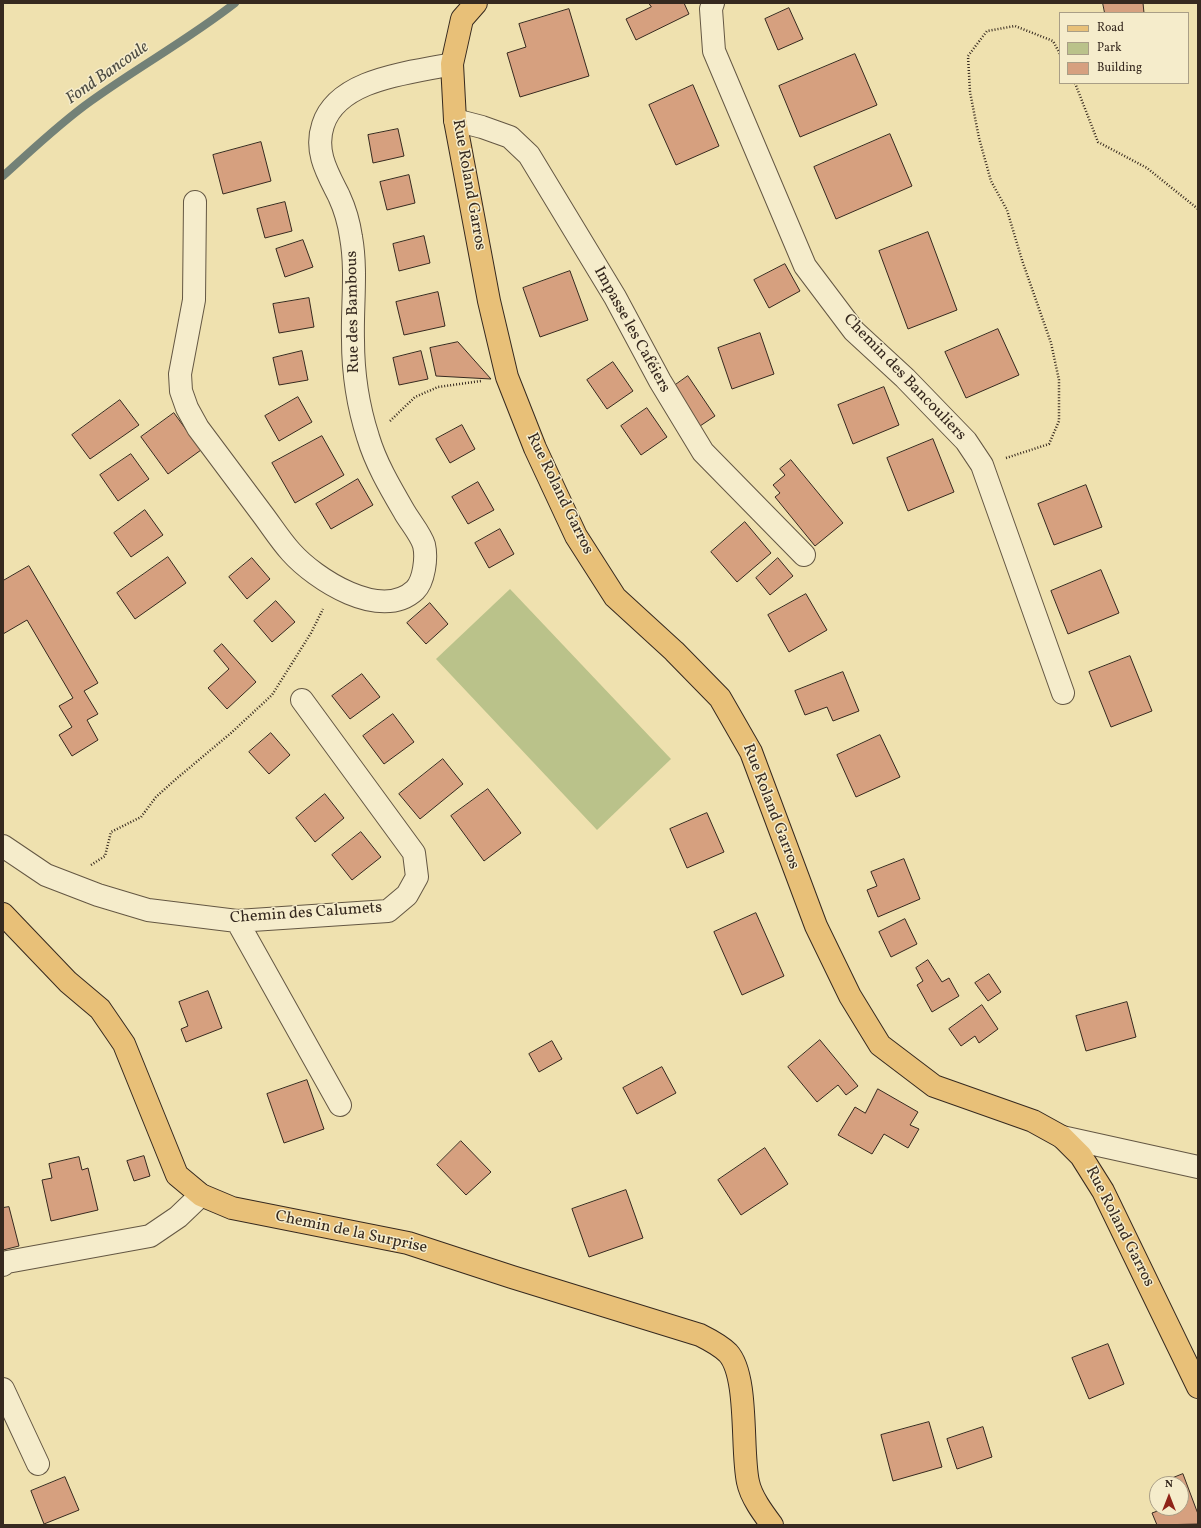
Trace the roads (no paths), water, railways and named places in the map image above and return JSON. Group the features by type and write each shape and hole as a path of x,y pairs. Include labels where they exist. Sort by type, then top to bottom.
{"main road":[{"name":"Rue Roland Garros","path":"476,3 462,19 452,64 455,120 489,301 507,377 535,448 576,536 614,597 674,651 720,698 751,752 816,926 850,996 880,1045 934,1086 1033,1121 1062,1138 1081,1156 1103,1190 1198,1386"},
{"name":"Chemin de la Surprise","path":"3,914 68,982 100,1009 124,1044 177,1175 201,1195 232,1208 408,1243 700,1335 716,1343 730,1354 739,1376 742,1396 744,1459 748,1484 772,1525"}],"street":[{"name":"Chemin des Bancouliers","path":"713,3 714,51 805,266 854,331 905,378 966,441 982,465 1063,692"},
{"name":"Rue des Bambous","path":"195,202 194,300 180,374 181,391 187,408 198,428 292,553 316,574 348,593 368,600 385,602 400,599 415,590 422,576 425,560 424,544 387,483 368,438 355,382 353,342 354,255 351,236 340,199 323,165 320,145 322,127 329,112 344,97 370,82 452,64"},
{"name":"Impasse les Caféiers","path":"455,120 482,127 510,137 529,155 614,297 660,382 703,452 804,555"},
{"name":"Chemin des Calumets","path":"3,846 46,875 98,896 148,910 237,921 388,910 407,895 417,877 414,853 302,700"},
{"path":"237,921 340,1105"},
{"path":"1062,1138 1198,1166"},
{"path":"3,1265 7,1262 150,1236 178,1217 201,1195"},
{"path":"3,1389 38,1464"}],"waterway":[{"name":"Fond Bancoule","path":"3,176 80,109 200,29 235,3"}]}
